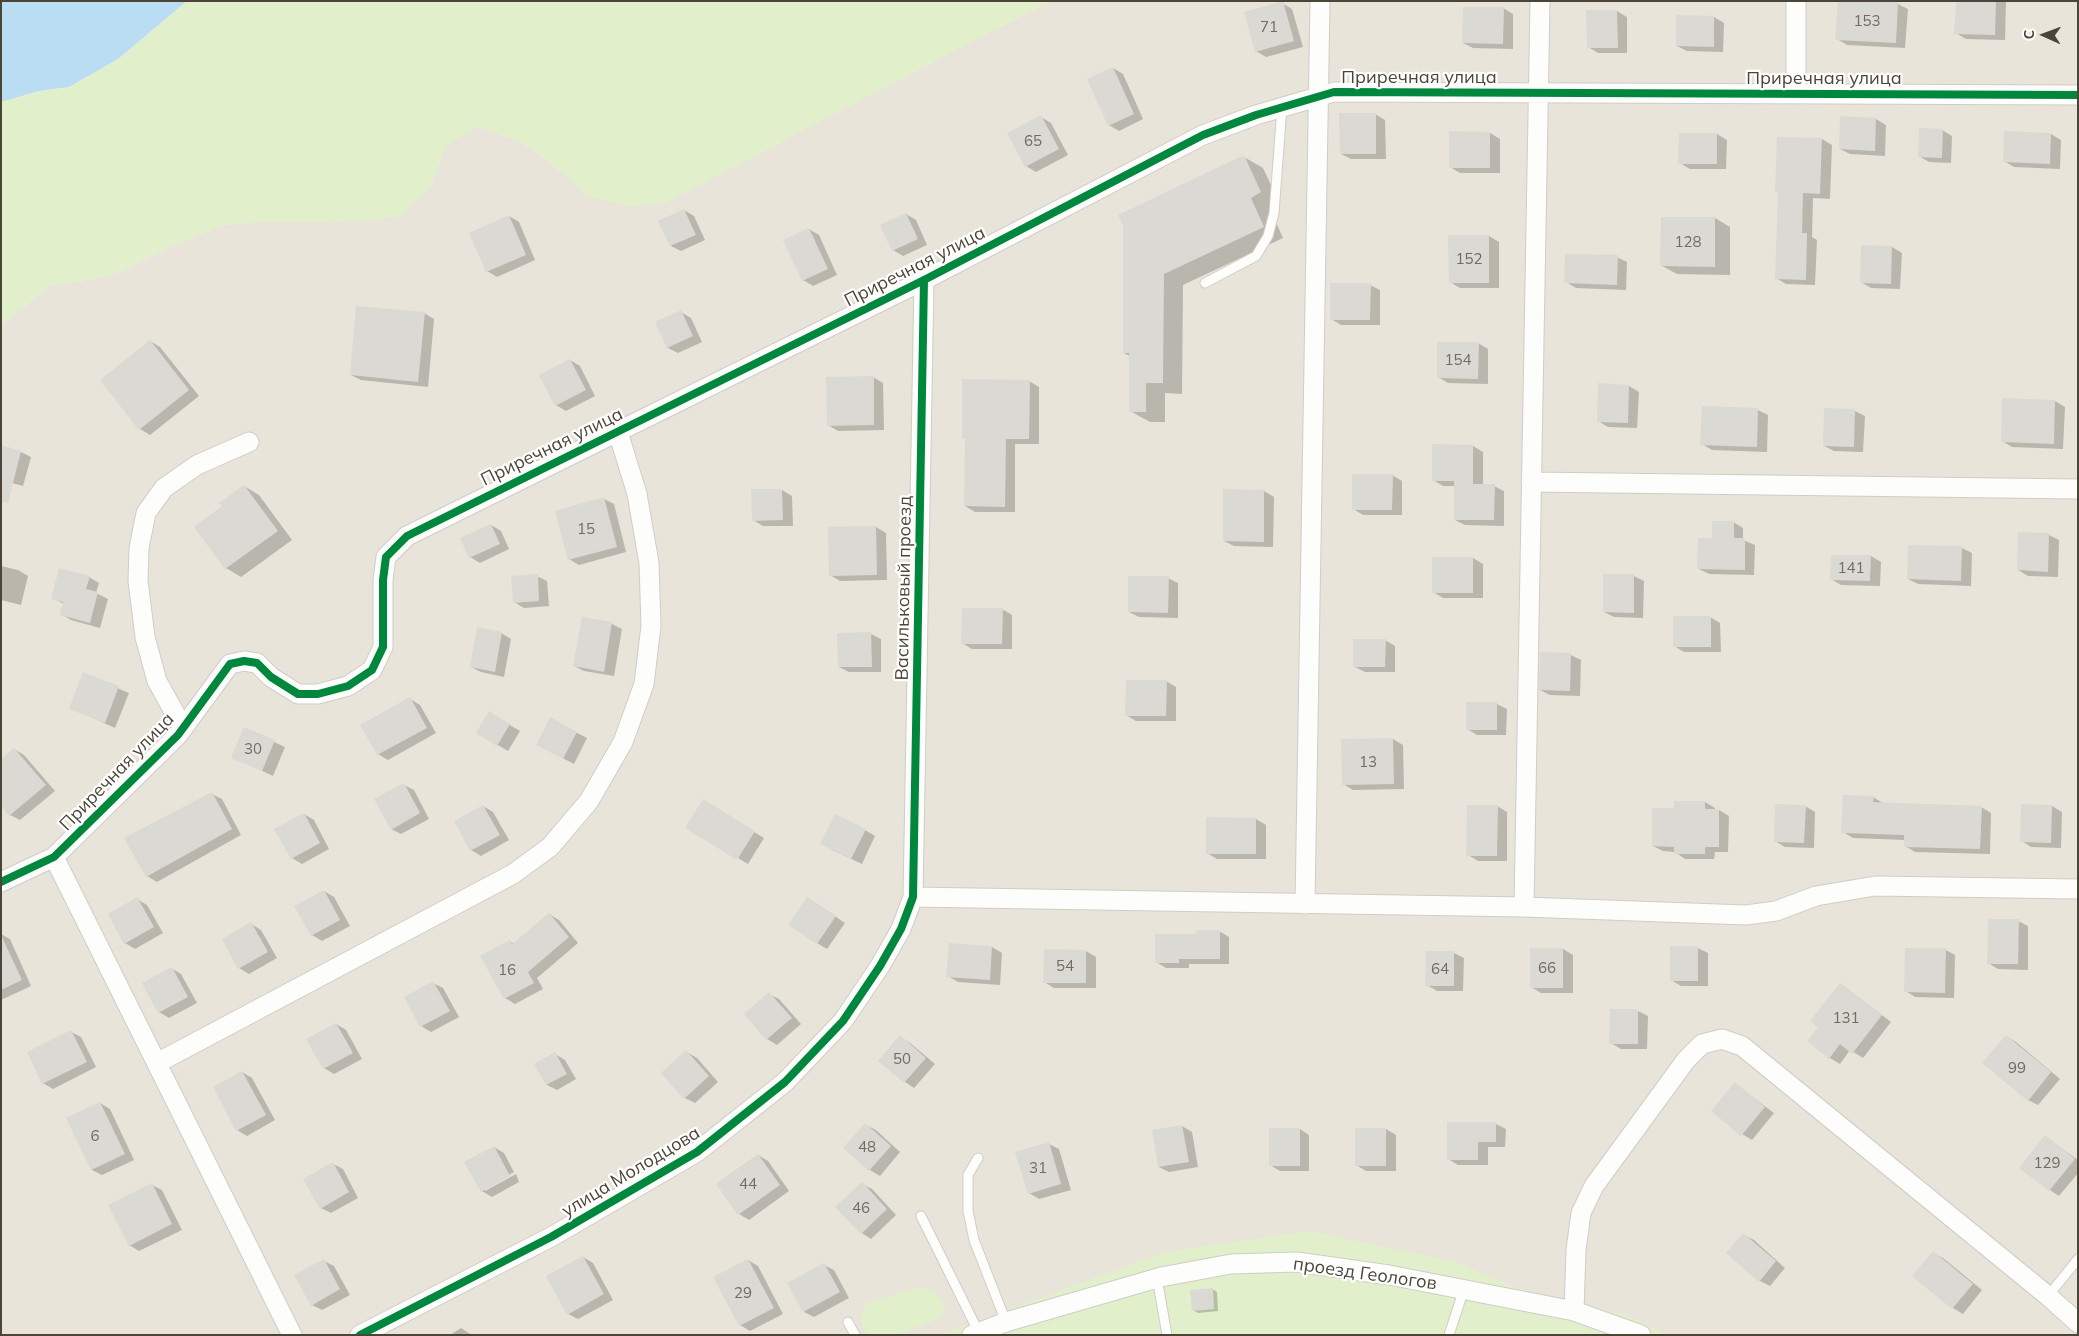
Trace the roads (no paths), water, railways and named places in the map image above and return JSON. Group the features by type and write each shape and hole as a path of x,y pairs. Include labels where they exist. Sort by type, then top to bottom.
{"street":[{"path":"1305,904 1320,1"},
{"path":"1524,907 1540,1"},
{"path":"1796,1 1796,94"},
{"name":"Приречная улица","path":"1,882 54,857 183,728 230,664 244,661 257,663 271,677 298,694 318,694 348,686 372,670 383,647 383,580 386,557 406,536 924,280 1203,135 1256,114 1334,92 2078,95"},
{"name":"Васильковый проезд","path":"913,897 924,280"},
{"path":"157,1063 513,874 550,847 589,801 626,734 644,684 651,626 649,563 637,494 618,432"},
{"name":"Приречная улица","path":"183,728 157,681 145,637 138,582 139,548 146,513 164,488 197,465 249,442"},
{"path":"1531,482 2078,489"},
{"path":"54,857 292,1335"},
{"path":"913,897 1524,907 1746,915 1776,912 1816,896 1875,886 2078,890"},
{"name":"улица Молодцова","path":"360,1335 551,1237 697,1152 785,1082 843,1021 880,966 897,936 913,897"},
{"path":"1574,1311 1576,1250 1581,1213 1594,1186 1686,1060 1702,1044 1722,1039 1742,1046 2048,1296 2078,1323"},
{"name":"проезд Геологов","path":"977,1334 1006,1322 1157,1278 1230,1264 1297,1262 1389,1275 1574,1311 1641,1335"}],"lane":[{"path":"1205,283 1256,256 1268,236 1274,213 1282,107"},
{"path":"978,1158 968,1175 968,1211 974,1240 1006,1322"},
{"path":"921,1216 977,1334"},
{"path":"2048,1296 2078,1259"},
{"path":"1157,1278 1167,1335"},
{"path":"1448,1335 1464,1289"},
{"path":"848,1322 855,1335"}],"water":[{"path":"1,1 187,1 118,59 69,87 39,91 1,102"}]}
